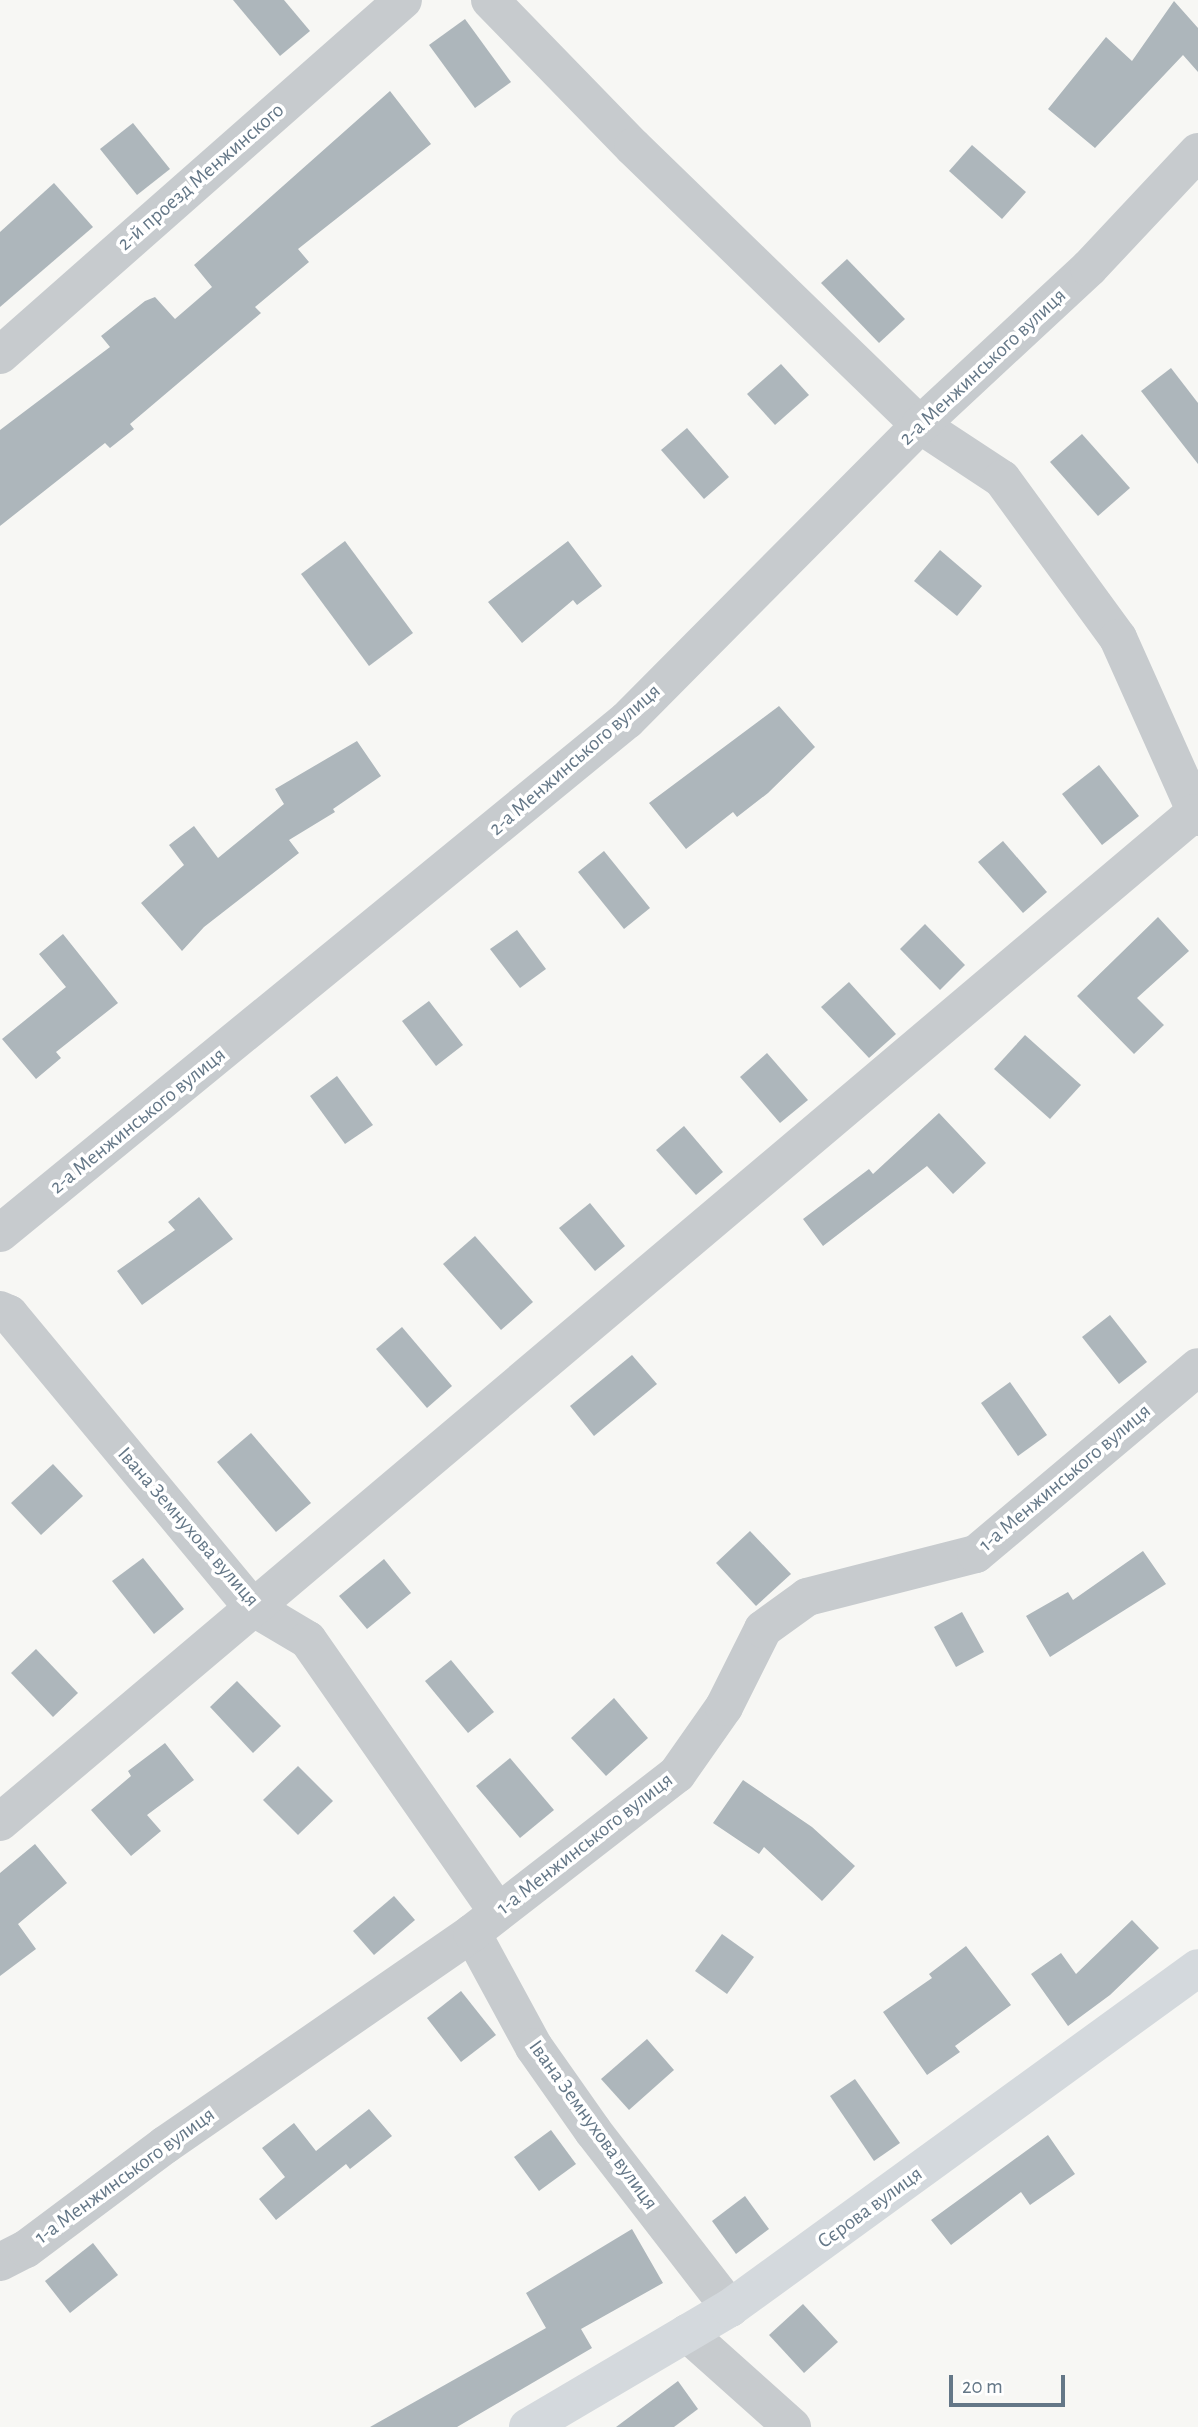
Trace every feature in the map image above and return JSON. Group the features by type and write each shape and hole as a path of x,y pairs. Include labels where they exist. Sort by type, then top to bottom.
{"street":[{"name":"2-й проезд Менжинского","path":"0,355 403,0"},
{"path":"0,1822 251,1606 647,1280 1196,815 1118,638 1002,479 920,425 633,147 490,0"},
{"name":"2-а Менжинського вулиця","path":"0,1233 627,720 920,425 1089,268 1198,152"},
{"name":"Івана Земнухова вулиця","path":"0,1310 9,1314 251,1606 307,1640 485,1922 534,2047 593,2131 730,2308"},
{"name":"1-а Менжинського вулиця","path":"0,2262 26,2249 177,2137 485,1922 677,1774 723,1707 764,1629 807,1597 976,1554 1198,1367"},
{"name":"Сєрова вулиця","path":"528,2427 730,2308 1198,1968"},
{"path":"687,2333 792,2427"}],"building":[{"path":"233,0 284,0 310,31 280,56"},
{"path":"1174,1 1198,28 1198,72 1183,55 1095,148 1048,109 1106,37 1132,61"},
{"path":"465,19 511,82 475,108 429,45"},
{"path":"390,91 431,144 298,249 309,262 255,307 261,313 130,424 134,429 110,448 105,443 0,526 0,430 110,347 101,336 145,301 155,297 175,319 212,287 194,265"},
{"path":"133,123 170,169 137,195 100,149"},
{"path":"972,145 1026,192 1002,219 949,171"},
{"path":"54,183 93,227 0,307 0,232"},
{"path":"847,259 905,319 879,343 821,283"},
{"path":"781,364 809,395 775,425 747,394"},
{"path":"1171,368 1198,403 1198,464 1141,391"},
{"path":"687,428 729,477 704,499 661,450"},
{"path":"1082,434 1130,488 1098,516 1050,462"},
{"path":"345,541 413,633 369,666 301,574"},
{"path":"568,541 602,586 577,605 573,600 522,643 488,602"},
{"path":"940,550 982,586 957,616 914,581"},
{"path":"779,706 815,747 768,793 737,817 733,812 686,849 649,803"},
{"path":"357,741 381,776 333,809 335,812 289,840 299,853 204,927 182,951 141,903 184,865 169,845 194,826 218,858 284,804 275,789"},
{"path":"1099,765 1139,816 1102,845 1062,794"},
{"path":"1003,841 1047,892 1023,913 978,862"},
{"path":"604,851 650,908 624,929 578,872"},
{"path":"1158,917 1189,951 1137,998 1164,1025 1134,1054 1077,996"},
{"path":"925,924 965,965 940,990 900,949"},
{"path":"517,930 546,969 520,988 490,949"},
{"path":"63,934 118,1003 56,1052 61,1058 36,1079 2,1039 66,987 39,954"},
{"path":"849,982 896,1034 869,1058 821,1007"},
{"path":"429,1001 463,1045 436,1066 402,1021"},
{"path":"1025,1035 1081,1085 1050,1119 994,1069"},
{"path":"767,1053 808,1100 780,1123 740,1077"},
{"path":"337,1076 373,1125 345,1144 310,1096"},
{"path":"939,1113 986,1163 953,1194 927,1166 823,1246 803,1219 869,1169 873,1174"},
{"path":"684,1126 723,1172 696,1195 656,1150"},
{"path":"199,1197 233,1239 142,1305 117,1271 175,1230 168,1222"},
{"path":"590,1203 625,1246 595,1271 559,1228"},
{"path":"475,1236 533,1302 501,1330 443,1264"},
{"path":"1110,1315 1147,1362 1119,1384 1082,1337"},
{"path":"402,1327 452,1386 427,1408 376,1349"},
{"path":"632,1355 657,1384 594,1436 570,1406"},
{"path":"1010,1382 1047,1435 1018,1456 981,1403"},
{"path":"251,1433 311,1503 276,1532 217,1462"},
{"path":"53,1464 83,1496 41,1535 11,1503"},
{"path":"750,1531 791,1574 756,1606 716,1563"},
{"path":"1143,1551 1166,1584 1050,1657 1026,1616 1068,1592 1073,1600"},
{"path":"143,1558 184,1609 154,1634 112,1581"},
{"path":"384,1559 411,1593 367,1629 339,1596"},
{"path":"962,1612 984,1652 956,1667 934,1627"},
{"path":"36,1649 78,1693 53,1717 11,1673"},
{"path":"451,1660 494,1712 468,1733 425,1681"},
{"path":"237,1681 281,1726 253,1753 210,1707"},
{"path":"614,1698 648,1738 606,1776 571,1738"},
{"path":"165,1743 194,1780 147,1815 161,1831 131,1856 91,1810 131,1776 128,1771"},
{"path":"510,1758 554,1810 520,1838 476,1786"},
{"path":"298,1766 333,1801 298,1835 263,1800"},
{"path":"743,1780 812,1827 855,1866 822,1901 764,1847 759,1854 713,1823"},
{"path":"35,1844 67,1883 18,1924 36,1949 0,1976 0,1873"},
{"path":"394,1896 415,1920 374,1955 353,1931"},
{"path":"1132,1920 1159,1948 1110,1995 1068,2026 1031,1974 1061,1953 1076,1974"},
{"path":"722,1934 754,1957 727,1994 695,1971"},
{"path":"966,1946 1011,2005 955,2046 960,2052 927,2075 883,2012 932,1978 929,1974"},
{"path":"461,1991 496,2035 461,2062 427,2018"},
{"path":"647,2039 674,2070 629,2110 601,2079"},
{"path":"855,2079 900,2143 874,2161 830,2096"},
{"path":"369,2109 392,2136 350,2169 346,2164 276,2220 259,2199 285,2177 262,2148 294,2123 316,2151"},
{"path":"551,2130 576,2164 539,2191 514,2157"},
{"path":"1048,2135 1075,2174 1030,2205 1021,2192 951,2245 931,2220"},
{"path":"745,2196 769,2229 736,2254 712,2221"},
{"path":"632,2229 663,2283 581,2329 592,2348 457,2427 370,2427 546,2328 526,2293"},
{"path":"93,2243 118,2275 70,2313 45,2281"},
{"path":"803,2304 838,2342 804,2373 769,2335"},
{"path":"678,2381 698,2409 674,2427 616,2427"}]}
